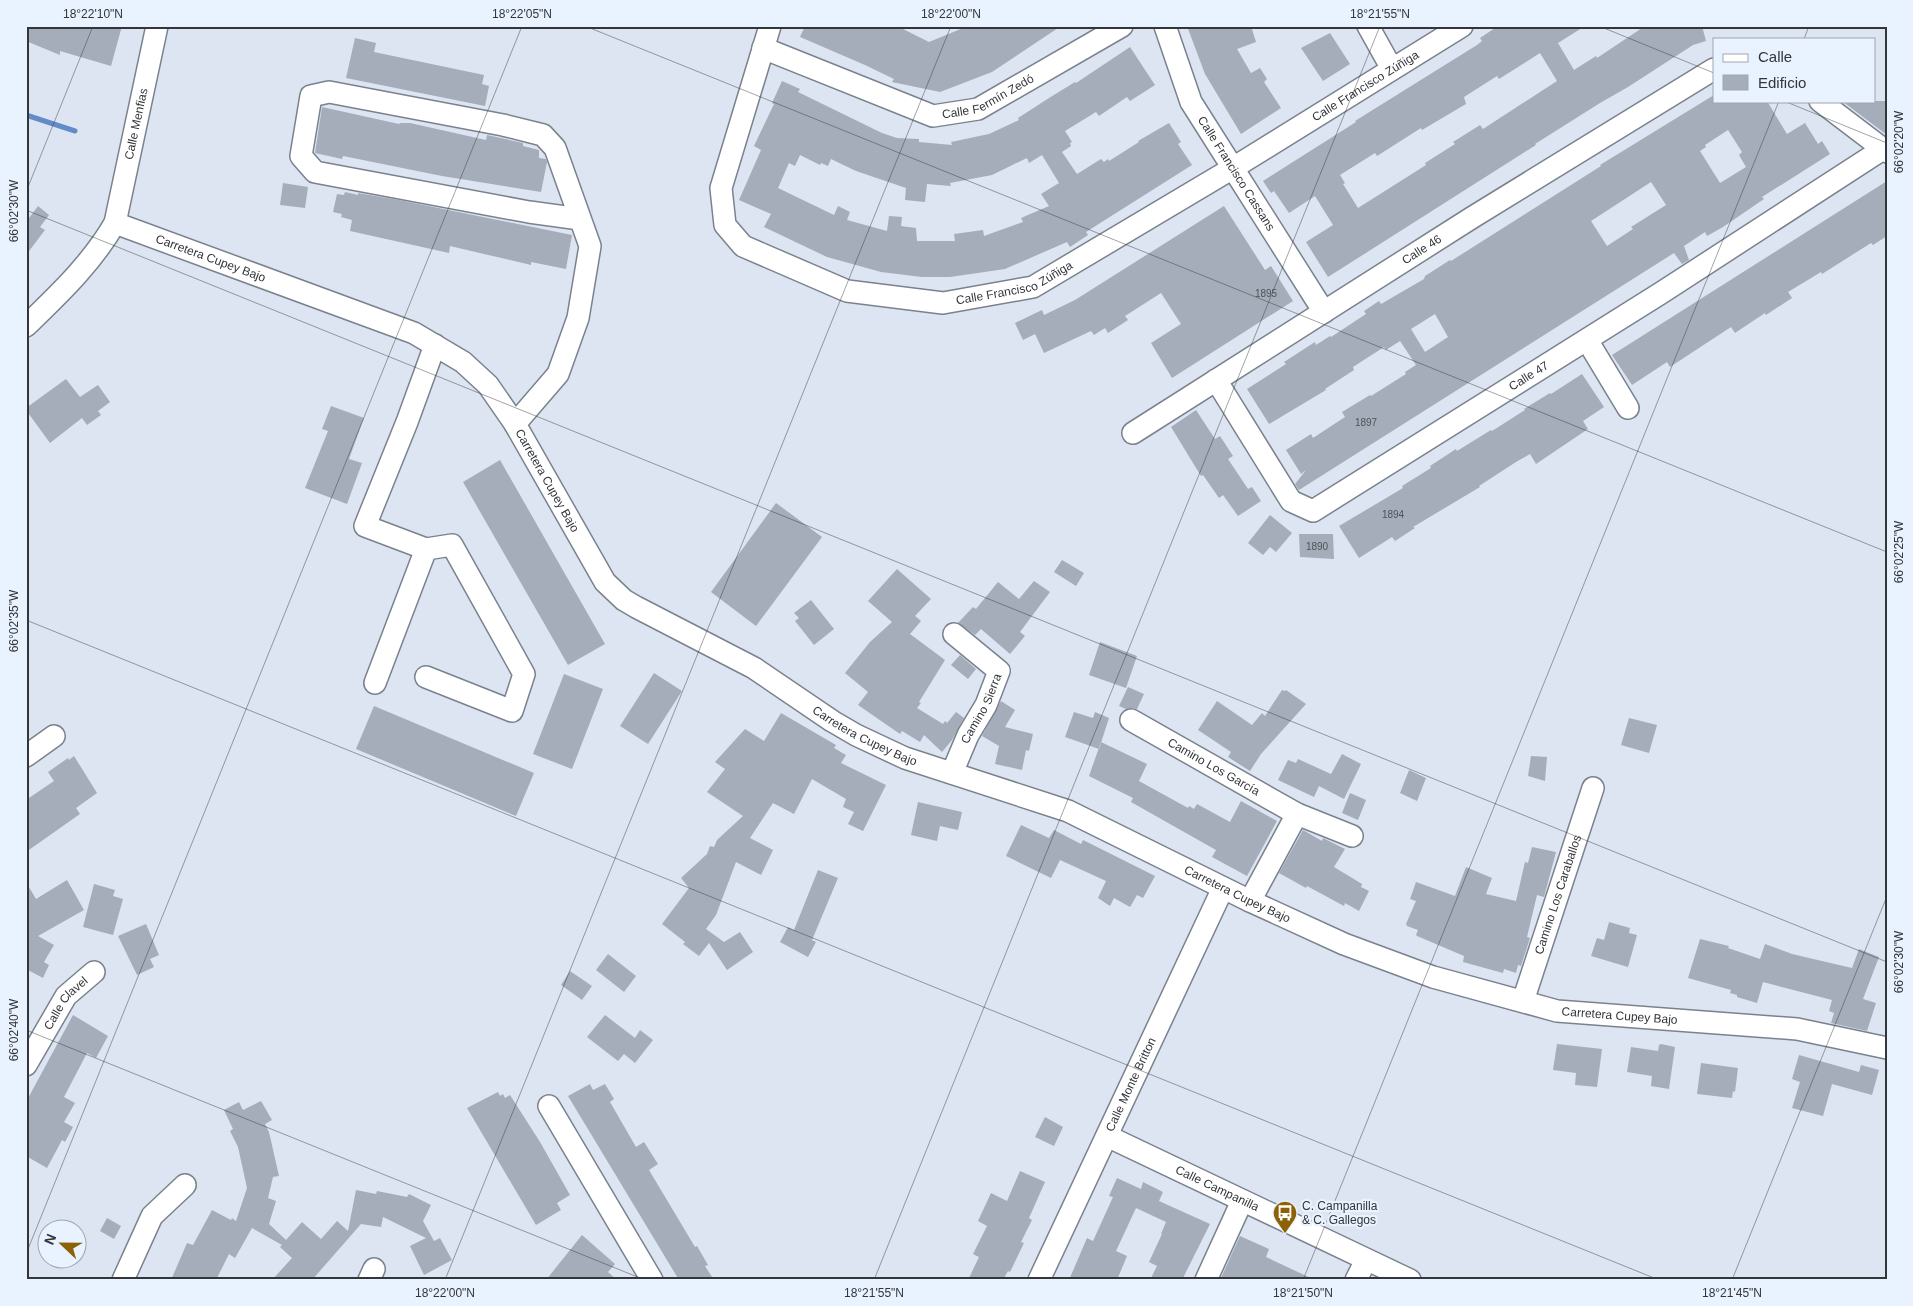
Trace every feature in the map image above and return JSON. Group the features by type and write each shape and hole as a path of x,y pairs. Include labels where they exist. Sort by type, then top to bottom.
{"street":[{"name":"Calle Menfias","path":"114,223 157,26"},
{"name":"Calle Francisco Zúñiga","path":"770,26 721,188 725,225 743,246 847,291 943,302 1032,287 1233,168 1462,26"},
{"name":"Calle Fermín Zedó","path":"763,48 933,116 978,109 1122,26"},
{"name":"Calle Francisco Cassans","path":"1165,26 1191,102 1324,312"},
{"path":"1368,26 1392,69"},
{"name":"Calle 46","path":"1133,433 1473,217 1713,70"},
{"path":"515,424 558,374 578,318 590,246 555,148 543,135 503,125 330,92 311,96 301,156 315,172 529,212 580,219"},
{"path":"1821,102 1885,151"},
{"name":"Calle 47","path":"1216,380 1291,501 1313,511 1885,151"},
{"path":"26,326 80,273 106,238 114,223"},
{"name":"Carretera Cupey Bajo","path":"114,223 414,333 463,362 488,385 515,424 606,582 624,600 754,668 832,721 856,735 905,758 1068,811 1250,902 1344,944 1433,977 1557,1011 1797,1029 1887,1048"},
{"path":"1587,340 1628,408"},
{"path":"426,677 512,711 524,674 452,545 426,549 364,526 407,422 435,345"},
{"path":"374,683 426,549"},
{"name":"Camino Sierra","path":"952,773 968,735 986,705 999,670 954,634"},
{"name":"Camino Los García","path":"1131,720 1297,814 1352,836"},
{"path":"26,756 54,736"},
{"name":"Camino Los Caraballos","path":"1523,1001 1593,788"},
{"path":"1250,902 1297,814"},
{"name":"Calle Monte Britton","path":"1040,1280 1223,888"},
{"name":"Calle Clavel","path":"26,1064 66,996 94,972"},
{"path":"549,1106 652,1280"},
{"name":"Calle Campanilla","path":"1108,1136 1242,1202 1410,1280"},
{"path":"123,1280 152,1216 185,1185"},
{"path":"1206,1280 1242,1202"},
{"path":"1356,1280 1366,1260"}],"building":[{"path":"26,26 122,26 111,66 60,51 60,55 26,41"},
{"path":"805,26 897,26 929,42 968,26 1061,26 992,72 940,92 892,82 894,79 800,37"},
{"path":"1187,26 1251,26 1256,42 1237,49 1251,73 1260,68 1267,79 1264,82 1281,108 1241,134 1205,74"},
{"path":"1498,26 1585,26 1558,43 1574,70 1596,56 1597,58 1645,26 1702,26 1706,41 1693,45 1600,103 1328,277 1306,242 1333,225 1315,196 1289,213 1274,191 1271,193 1263,181 1477,45 1482,41 1480,38","holes":["1540,53 1557,81 1483,129 1480,125 1453,142 1455,144 1425,163 1426,165 1358,208 1343,184 1345,183 1340,175 1375,153 1377,156 1421,128 1422,130 1466,104 1464,97 1497,76 1499,79"]},
{"path":"1330,33 1350,64 1323,81 1301,48"},
{"path":"355,38 376,43 374,52 484,75 482,84 489,86 485,106 346,78"},
{"path":"1130,47 1155,85 1130,101 1127,97 1099,116 1096,112 1065,131 1072,142 1070,143 1071,146 1062,152 1077,174 1101,159 1104,162 1108,159 1109,161 1169,123 1181,142 1178,144 1192,165 1086,232 1088,235 1070,247 1067,242 1005,269 950,277 922,277 881,272 827,257 764,227 771,214 739,200 761,150 754,146 774,104 772,103 782,81 800,89 798,92 882,133 897,138 919,139 919,142 952,145 951,142 989,134 1019,120 1018,118","holes":["800,155 820,165 821,163 828,166 831,159 856,171 906,188 905,200 925,202 927,184 951,186 950,183 992,175 1027,158 1029,163 1042,155 1059,183 1041,194 1049,206 1021,218 1023,222 984,236 983,230 954,234 955,241 917,241 916,228 901,226 902,217 889,216 887,231 847,220 850,212 838,206 834,215 778,188 789,163 795,166"]},
{"path":"1713,96 1713,102 1768,102 1787,134 1805,123 1818,144 1822,141 1830,154 1762,197 1764,199 1723,227 1707,236 1705,232 1684,246 1689,260 1682,264 1674,253 1299,490 1295,484 1306,470 1301,474 1286,450 1311,434 1313,438 1345,417 1342,412 1406,374 1405,372 1416,365 1400,341 1386,350 1384,347 1353,367 1354,370 1326,390 1269,424 1247,389 1286,364 1284,362 1315,342 1316,345 1331,337 1366,314 1364,311 1379,301 1381,304 1424,279 1425,276 1450,260","holes":["1728,130 1742,152 1739,155 1746,167 1720,183 1700,151 1706,147 1705,145","1651,182 1666,205 1631,227 1633,229 1607,246 1591,221","1435,314 1448,337 1425,352 1411,329"]},
{"path":"1887,101 1887,135 1843,102"},
{"path":"322,107 399,124 410,123 486,140 487,135 523,143 523,146 539,150 539,158 546,159 541,192 442,176 343,156 342,159 315,153"},
{"path":"1887,181 1887,236 1873,245 1871,243 1822,274 1821,272 1788,292 1792,298 1766,315 1765,313 1735,333 1731,327 1670,367 1667,362 1632,385 1612,355"},
{"path":"283,183 308,187 305,208 280,205"},
{"path":"345,192 399,200 572,235 566,269 531,262 531,265 450,246 449,253 350,231 352,220 341,217 342,214 333,212 337,194 344,195"},
{"path":"38,206 49,215 40,227 45,230 26,255 26,215 29,218"},
{"path":"1224,206 1265,270 1271,266 1293,301 1172,378 1151,343 1181,324 1161,293 1125,316 1128,320 1108,333 1105,328 1094,335 1091,331 1044,353 1035,334 1023,340 1015,323 1042,310 1044,315 1075,300"},
{"path":"1582,374 1604,407 1583,421 1588,429 1536,464 1530,454 1480,487 1413,527 1415,528 1395,541 1392,537 1359,558 1339,526 1403,488 1402,486 1431,468 1430,466 1456,449 1457,451 1492,431"},
{"path":"66,379 80,397 98,385 110,402 98,411 101,415 87,425 82,418 50,443 26,408"},
{"path":"331,406 364,418 349,459 362,463 347,504 305,488 328,431 322,429"},
{"path":"1196,410 1215,439 1220,436 1233,456 1228,459 1248,489 1252,487 1261,501 1238,516 1223,495 1219,498 1203,475 1201,476 1171,427"},
{"path":"500,460 605,644 568,665 463,482"},
{"path":"776,503 822,537 756,626 711,592"},
{"path":"1270,515 1292,533 1276,552 1270,547 1263,555 1248,543"},
{"path":"1299,534 1333,534 1334,559 1300,557"},
{"path":"1062,560 1084,573 1076,586 1054,572"},
{"path":"897,569 931,599 915,616 921,621 910,634 945,660 917,708 943,724 945,721 947,723 956,712 964,718 952,740 942,752 924,735 920,742 902,731 900,734 858,705 868,692 845,673 870,642 892,622 868,601"},
{"path":"1034,581 1050,592 1020,632 1025,636 1010,654 981,629 975,635 958,623 973,607 976,609 998,582 1019,599"},
{"path":"811,600 834,629 814,645 795,621 799,618 794,613"},
{"path":"1100,642 1137,656 1126,688 1089,675"},
{"path":"960,655 976,669 968,679 951,665"},
{"path":"654,673 682,691 648,744 620,726"},
{"path":"564,674 603,689 572,769 533,754"},
{"path":"1128,687 1144,694 1137,709 1126,709 1119,706"},
{"path":"1282,690 1286,690 1306,704 1261,754 1250,771 1228,757 1231,752 1198,730 1217,701 1252,725 1262,713 1265,716"},
{"path":"1001,701 1015,710 1005,727 1033,734 1029,751 1026,750 1022,770 995,764 999,746 982,736"},
{"path":"374,706 534,773 516,816 356,749"},
{"path":"1074,712 1093,718 1095,712 1109,718 1099,749 1065,737"},
{"path":"781,713 836,745 834,748 846,755 841,763 886,785 863,831 848,824 854,812 843,807 846,799 812,779 794,814 773,803 750,838 773,850 761,875 736,862 716,915 706,929 724,942 740,932 753,952 727,970 709,943 699,956 662,924 689,888 681,878 707,854 710,846 714,847 717,840 743,816 707,792 725,769 715,762 745,729 764,741"},
{"path":"1629,718 1657,725 1649,753 1621,745"},
{"path":"1101,742 1147,764 1139,781 1188,808 1189,806 1194,809 1197,804 1230,822 1241,801 1277,821 1247,876 1212,857 1216,850 1131,802 1133,798 1089,776"},
{"path":"1342,754 1361,764 1344,799 1319,786 1314,797 1278,780 1288,760 1296,763 1298,759 1331,774"},
{"path":"74,756 97,793 76,808 80,814 26,852 26,800 54,781 48,772"},
{"path":"1531,756 1547,757 1545,781 1528,776"},
{"path":"1409,770 1426,778 1417,801 1400,793"},
{"path":"1350,793 1366,800 1358,820 1342,813"},
{"path":"918,802 962,812 958,830 940,826 937,841 911,835"},
{"path":"1021,825 1049,838 1054,830 1081,844 1083,840 1155,876 1143,898 1137,895 1130,907 1114,898 1110,906 1098,898 1106,881 1060,860 1051,878 1006,856"},
{"path":"1303,830 1322,841 1323,838 1345,849 1334,867 1362,884 1361,887 1369,891 1359,911 1345,903 1344,906 1307,886 1306,888 1279,873"},
{"path":"1532,847 1556,852 1544,897 1537,895 1527,937 1530,938 1521,966 1518,965 1516,973 1504,969 1503,973 1463,962 1464,956 1417,936 1418,930 1407,926 1406,924 1416,901 1410,899 1416,882 1455,896 1466,867 1492,878 1486,894 1516,901 1525,862 1528,863"},
{"path":"818,870 838,878 812,940 816,942 808,957 780,942 788,927 794,930"},
{"path":"67,880 84,910 38,936 54,945 44,962 49,965 43,978 26,969 26,882 36,899"},
{"path":"94,884 115,890 113,896 123,899 113,935 83,927"},
{"path":"1609,922 1630,928 1629,933 1637,935 1628,967 1591,956 1597,938 1604,940"},
{"path":"146,924 159,955 150,959 154,967 137,975 118,936"},
{"path":"1700,939 1729,946 1728,948 1760,959 1765,944 1792,954 1852,968 1859,949 1879,957 1863,999 1876,1003 1867,1031 1831,1023 1834,1013 1829,1011 1832,1000 1763,982 1757,1003 1737,997 1737,995 1730,993 1731,990 1688,978"},
{"path":"608,954 636,976 624,992 596,970"},
{"path":"570,971 592,986 582,1000 561,985"},
{"path":"73,1015 108,1036 96,1058 87,1053 64,1097 75,1103 64,1122 73,1127 65,1142 62,1140 47,1168 26,1156 26,1102"},
{"path":"605,1015 635,1038 640,1030 653,1040 635,1063 624,1054 618,1061 587,1037"},
{"path":"1557,1044 1602,1049 1597,1087 1575,1085 1576,1073 1553,1070"},
{"path":"1661,1044 1675,1047 1669,1089 1651,1086 1652,1076 1627,1072 1631,1047 1658,1051"},
{"path":"1799,1055 1859,1072 1861,1065 1879,1070 1872,1095 1832,1084 1823,1116 1792,1108 1800,1082 1792,1079"},
{"path":"1701,1063 1738,1068 1735,1092 1733,1091 1732,1098 1697,1094"},
{"path":"590,1084 593,1090 605,1084 614,1099 610,1102 636,1147 644,1142 658,1164 649,1170 695,1247 697,1246 708,1265 705,1266 714,1280 679,1280 568,1096"},
{"path":"498,1092 500,1096 503,1094 505,1098 510,1095 540,1142 570,1195 557,1203 561,1210 536,1225 467,1108"},
{"path":"261,1101 272,1120 265,1124 269,1132 279,1176 273,1177 268,1198 276,1201 269,1224 286,1240 302,1222 321,1239 337,1221 348,1231 356,1190 376,1194 377,1191 407,1197 409,1194 431,1205 423,1221 434,1241 440,1238 452,1260 424,1275 410,1246 426,1238 383,1217 381,1227 361,1224 312,1280 272,1280 292,1258 280,1247 282,1245 252,1228 235,1258 229,1254 216,1280 171,1280 187,1243 193,1245 212,1210 236,1221 247,1188 238,1147 230,1131 233,1129 224,1110 239,1102 243,1110"},
{"path":"1045,1117 1063,1127 1054,1146 1035,1137"},
{"path":"1020,1171 1045,1182 1029,1218 1032,1220 1021,1242 1024,1243 1010,1272 1008,1271 1003,1280 968,1280 979,1257 973,1254 987,1226 978,1221 991,1193 1007,1201"},
{"path":"1117,1178 1141,1189 1143,1182 1163,1192 1159,1201 1210,1224 1182,1280 1150,1280 1157,1266 1149,1262 1166,1222 1136,1208 1116,1251 1127,1256 1117,1280 1069,1280 1087,1238 1093,1241 1113,1197 1109,1196"},
{"path":"107,1218 121,1226 114,1239 100,1231"},
{"path":"582,1235 615,1264 608,1272 617,1280 546,1280"},
{"path":"1240,1236 1269,1249 1266,1257 1315,1280 1220,1280"}],"waterway":[{"path":"26,115 75,131"}],"place":[{"name":"C. Campanilla & C. Gallegos","path":"1285,1234"}]}
